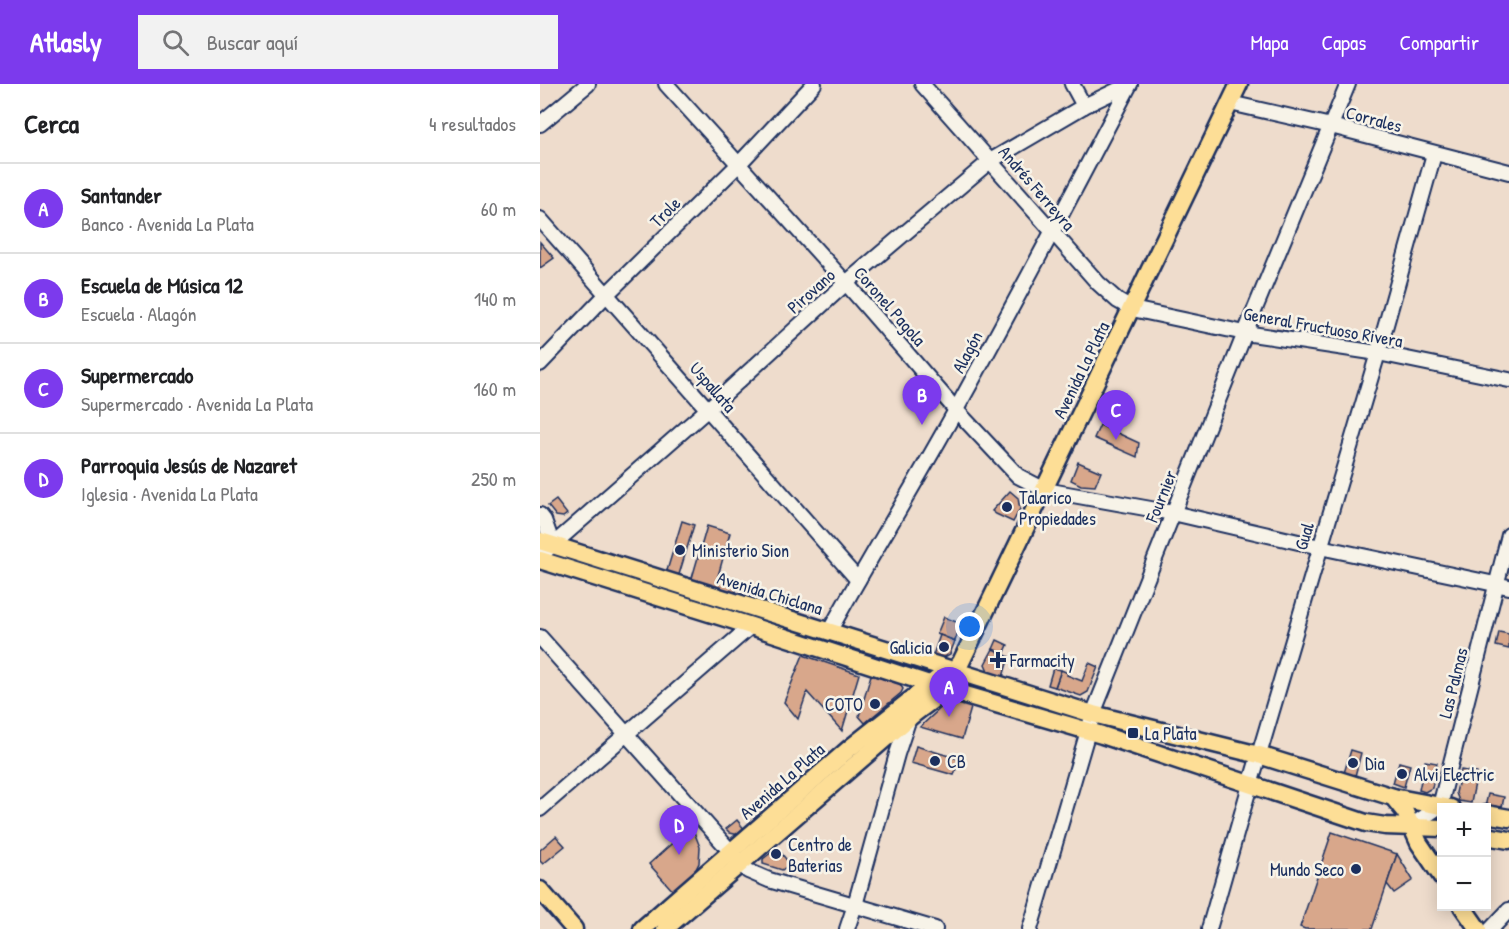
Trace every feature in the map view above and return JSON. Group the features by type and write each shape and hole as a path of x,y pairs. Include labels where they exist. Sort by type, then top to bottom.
{"main road":[{"name":"Avenida La Plata","path":"642,929 909,718 961,662 1239,84"},
{"name":"Avenida Chiclana","path":"543,551 751,626 937,686 1088,731 1366,823 1437,828"},
{"name":"Avenida Chiclana","path":"543,551 829,632 1093,714 1259,755 1394,797 1437,805"},
{"name":"Avenida La Plata","path":"665,929 735,857 850,748 937,686"},
{"path":"1394,797 1405,812 1419,843 1437,870"},
{"path":"1491,814 1508,816"},
{"path":"1491,837 1509,840"},
{"path":"540,890 574,929"},
{"path":"1465,911 1478,929"}],"street":[{"path":"540,124 588,84"},
{"name":"Coronel Pagola","path":"666,84 846,283 956,410 1018,476 1045,490 1173,513 1503,586"},
{"name":"Trole","path":"540,364 607,294 738,165 814,84"},
{"name":"Andrés Ferreyra","path":"922,84 1098,283 1118,301 1132,309"},
{"path":"1072,84 1084,106"},
{"name":"Pirovano","path":"543,551 708,409 846,283 990,161 1084,106 1130,84"},
{"name":"Alagón","path":"829,632 956,410 1130,84"},
{"name":"Fournier","path":"1030,929 1093,714 1245,333 1348,84"},
{"name":"Corrales","path":"1230,103 1331,126 1509,172"},
{"name":"Gual","path":"1209,929 1434,154"},
{"name":"Uspallata","path":"540,219 858,580"},
{"name":"General Fructuoso Rivera","path":"1132,309 1245,333 1378,353 1509,380"},
{"path":"540,515 544,520 543,551"},
{"name":"Las Palmas","path":"1447,803 1503,586 1509,536"},
{"path":"540,809 751,626"},
{"path":"540,637 748,871 760,877 935,929"},
{"path":"848,929 909,718"},
{"path":"1411,826 1437,812"},
{"path":"1491,929 1509,910"}],"building":[{"path":"540,242 554,258 540,268"},
{"path":"1100,425 1139,443 1137,457 1094,438"},
{"path":"1078,462 1101,472 1095,486 1081,485 1071,480"},
{"name":"Talarico Propiedades","path":"1010,491 1018,498 1020,509 1013,522 992,511"},
{"path":"556,500 567,514 563,517 556,516 548,506"},
{"name":"Ministerio Sion","path":"682,521 694,525 678,578 666,574"},
{"path":"707,526 730,533 718,576 739,582 734,597 690,585"},
{"path":"944,617 961,624 955,641 937,634"},
{"path":"1499,632 1509,634 1509,649 1496,646"},
{"name":"Galicia","path":"940,635 955,641 950,654 939,660 932,658"},
{"path":"997,640 1008,645 1004,654 993,649"},
{"name":"Farmacity","path":"993,649 1009,657 1003,677 989,673 985,664"},
{"path":"803,655 859,674 842,731 807,692 798,719 784,702"},
{"path":"1089,663 1098,667 1088,692 1081,696 1055,687 1061,670 1082,681"},
{"path":"1053,668 1061,670 1055,687 1048,685"},
{"name":"COTO","path":"871,675 900,684 903,689 865,723 859,716"},
{"path":"951,702 971,708 962,739 920,727 945,704"},
{"name":"CB","path":"916,746 959,759 954,775 911,763"},
{"name":"Dia","path":"1351,750 1361,753 1355,776 1344,773"},
{"path":"1425,761 1437,763 1432,788 1425,792 1419,790"},
{"name":"Alvi Electric","path":"1399,762 1410,765 1404,787 1393,783"},
{"path":"1461,770 1477,773 1471,803 1459,801 1456,793"},
{"path":"1488,794 1504,797 1502,807 1497,809 1491,808 1491,803 1486,803"},
{"path":"737,820 745,830 739,835 730,833 726,829"},
{"path":"690,827 700,847 699,863 693,875 674,892 649,864"},
{"name":"Mundo Seco","path":"1332,832 1397,854 1372,929 1305,929 1300,927"},
{"path":"556,836 565,846 543,864 540,861 540,850"},
{"name":"Centro de Baterias","path":"777,848 790,864 782,870 763,864 763,859"},
{"path":"1397,854 1413,880 1394,893 1387,884"}],"place":[{"name":"Escuela de Música 12","path":"922,425"},
{"name":"Supermercado","path":"1116,440"},
{"name":"Talarico Propiedades","path":"1007,507"},
{"name":"Ministerio Sion","path":"680,550"},
{"name":"Galicia","path":"944,647"},
{"name":"Farmacity","path":"998,660"},
{"name":"COTO","path":"875,704"},
{"name":"Santander","path":"949,717"},
{"name":"La Plata","path":"1133,733"},
{"name":"CB","path":"935,761"},
{"name":"Dia","path":"1353,763"},
{"name":"Alvi Electric","path":"1402,774"},
{"name":"Centro de Baterias","path":"776,854"},
{"name":"Parroquia Jesús de Nazaret","path":"679,855"},
{"name":"Mundo Seco","path":"1356,869"}]}
